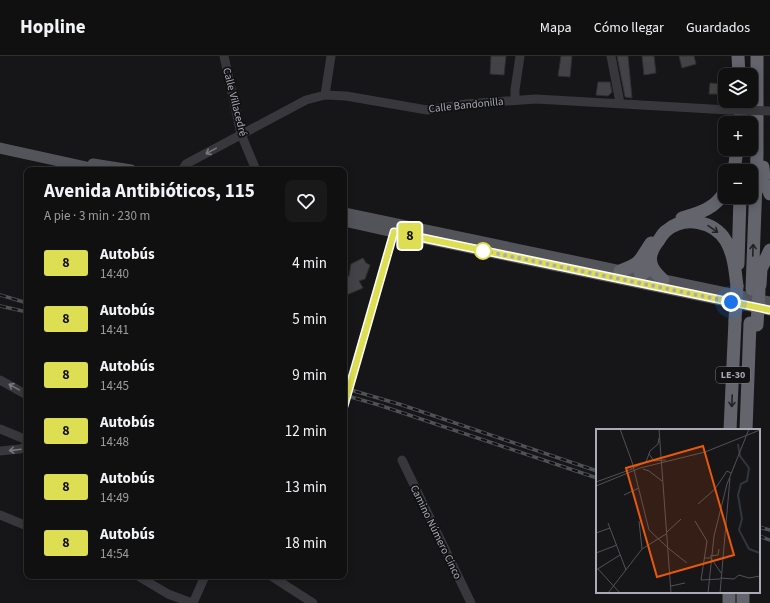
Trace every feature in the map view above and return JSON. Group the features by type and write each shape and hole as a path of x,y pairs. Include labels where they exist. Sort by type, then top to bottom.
{"highway":[{"path":"738,56 739,68"},
{"path":"758,56 763,169 764,180 770,194"},
{"name":"LE-30","path":"746,429 750,338 754,324 756,290 758,56"},
{"path":"641,275 647,270 645,262 658,232 669,223 700,213 712,207 718,200"},
{"name":"LE-30","path":"730,429 740,204"},
{"path":"620,271 645,262 651,255 655,245 667,230 682,222 696,222 711,227 725,240 733,258 737,286"},
{"path":"756,290 762,269 770,250"},
{"path":"645,262 663,280"}],"main road":[{"path":"0,148 112,167"},
{"path":"47,157 88,167"},
{"path":"347,214 770,302"},
{"path":"376,220 388,226 394,232"},
{"path":"347,222 770,310"},
{"path":"394,232 401,229 452,240 470,240"},
{"path":"525,260 544,260 627,276 641,275 650,281 723,297 746,305"}],"street":[{"name":"Calle Villacedré","path":"224,56 241,134 255,167"},
{"path":"326,95 330,56"},
{"path":"515,100 520,56"},
{"path":"611,56 620,104"},
{"name":"Calle Bandonilla","path":"184,167 186,164 306,100 326,95 357,98 427,110 466,104 536,99 770,111"},
{"path":"0,380 24,393"},
{"path":"0,429 24,439"},
{"path":"0,451 24,448"},
{"name":"Camino Número Cinco","path":"402,460 471,603"},
{"path":"0,515 24,525"},
{"path":"143,579 168,594 192,603 204,579"},
{"path":"276,579 313,603"}],"building":[{"path":"491,56 506,56 504,75 490,74"},
{"path":"561,56 572,56 570,77 558,76"},
{"path":"617,56 628,56 632,98 625,97"},
{"path":"642,56 654,56 656,73 644,75"},
{"path":"679,56 694,56 696,64 682,68"},
{"path":"598,82 610,82 612,92 608,96 596,95"},
{"path":"710,83 718,84 718,94 709,94"},
{"path":"363,258 366,263 370,265 365,279 359,281 363,288 347,295 347,277 349,276 351,264"}],"railway":[{"path":"0,295 24,302"},
{"path":"0,306 24,311"},
{"path":"347,389 402,405 596,471"},
{"path":"347,396 379,405 596,478"},
{"path":"760,527 770,530"},
{"path":"760,536 770,540"}],"bus line":[{"name":"8","path":"347,396 394,232 770,310"}],"route":[{"path":"483,251 480,250 731,302"}]}
